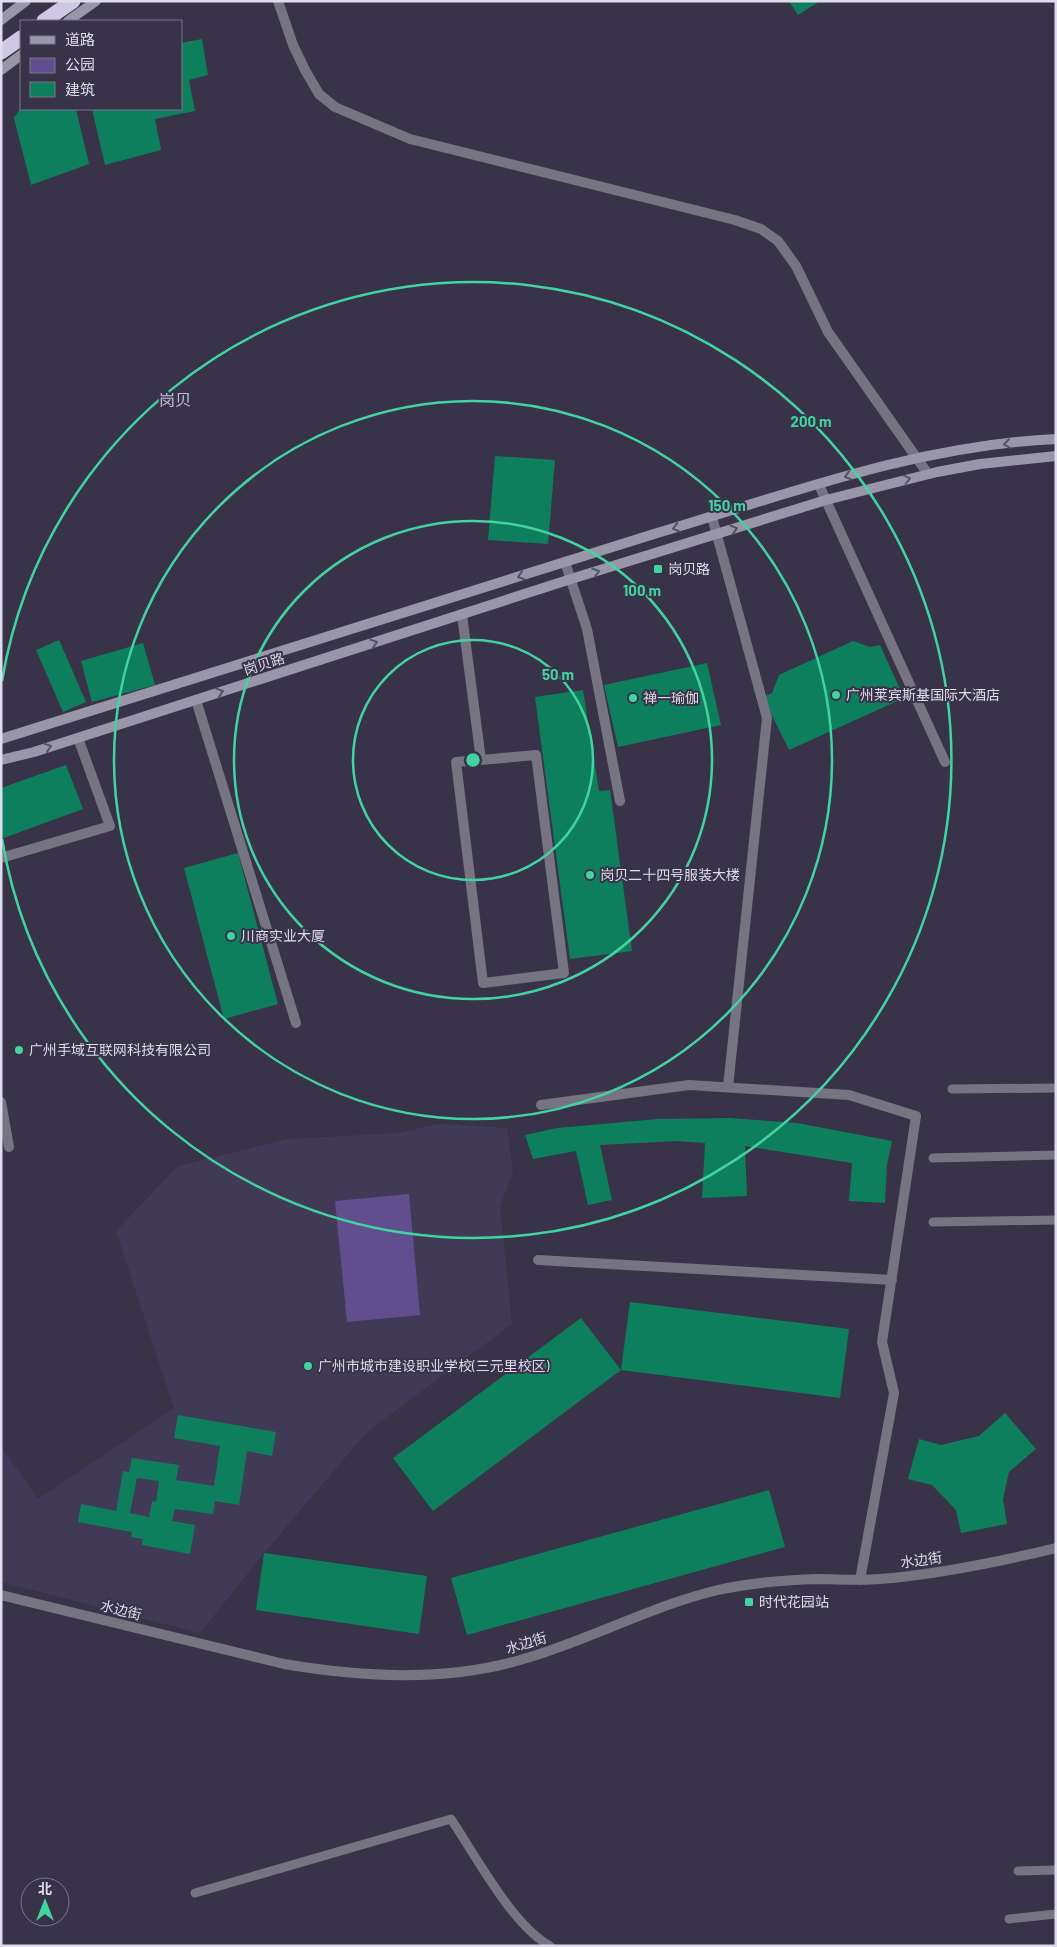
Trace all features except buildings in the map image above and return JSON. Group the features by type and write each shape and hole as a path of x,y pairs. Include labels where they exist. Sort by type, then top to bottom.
{"highway":[{"path":"45,20 73,1"},
{"path":"1,52 20,39"}],"main road":[{"path":"1,20 26,1"},
{"path":"69,20 96,1"},
{"path":"1,70 20,56"},
{"name":"岗贝路","path":"1,739 565,562 819,485 916,459 988,446 1056,439"},
{"name":"岗贝路","path":"1,760 78,738 571,579 826,500 928,474 980,464 1056,456"}],"street":[{"path":"278,1 305,70 319,94 335,107 410,139 734,220 761,230 778,241 796,266 828,332 928,474"},
{"path":"819,485 945,762"},
{"path":"712,517 767,718 728,1087"},
{"path":"565,562 587,630 620,801"},
{"path":"462,615 481,760"},
{"path":"196,700 296,1023"},
{"path":"1,858 110,826 78,738"},
{"path":"536,755 564,973 482,983 456,762 481,760 536,755"},
{"path":"541,1105 689,1084 849,1095 916,1116 882,1342 894,1393 860,1580"},
{"path":"1,1102 9,1147"},
{"path":"538,1260 892,1280"},
{"name":"水边街","path":"1,1594 284,1664 337,1672 413,1675 477,1669 521,1660 616,1624 718,1590 787,1580 860,1580 949,1570 1056,1548"}],"lane":[{"path":"952,1089 1056,1088"},
{"path":"933,1158 1056,1155"},
{"path":"933,1222 1056,1220"},
{"path":"194,1893 451,1819 513,1913 541,1941 550,1946"},
{"path":"1018,1871 1056,1870"},
{"path":"1009,1919 1056,1914"}],"shaded area":[{"name":"广州市城市建设职业学校(三元里校区)","path":"438,1124 507,1128 513,1171 500,1207 512,1324 367,1432 264,1553 200,1633 1,1582 1,1446 38,1499 174,1408 116,1231 178,1166 287,1139 399,1133"}],"green space":[{"path":"409,1194 420,1315 347,1322 335,1201"}],"place":[{"name":"岗贝路","path":"658,569"},
{"name":"广州莱宾斯基国际大酒店","path":"836,695"},
{"name":"禅一瑜伽","path":"633,698"},
{"name":"岗贝二十四号服装大楼","path":"590,875"},
{"name":"川商实业大厦","path":"231,936"},
{"name":"广州手域互联网科技有限公司","path":"19,1050"},
{"name":"广州市城市建设职业学校(三元里校区)","path":"308,1366"},
{"name":"时代花园站","path":"749,1602"}],"district":[{"name":"岗贝","path":"175,400"}]}
